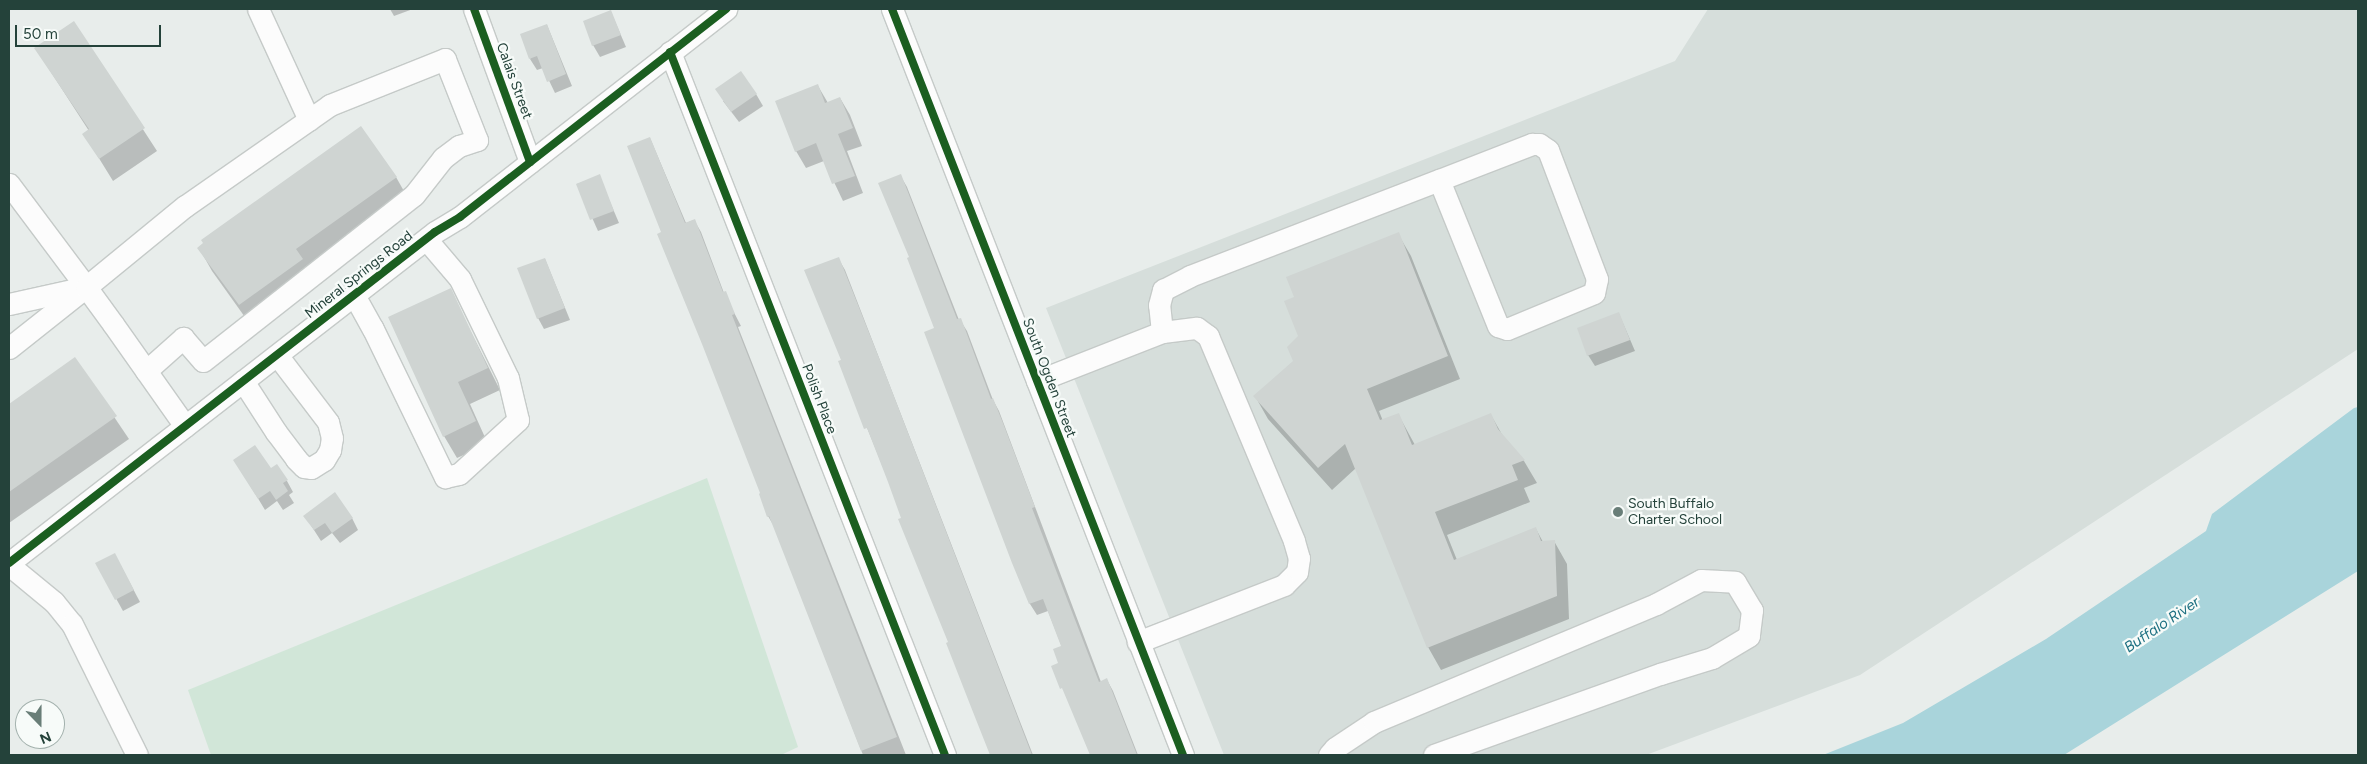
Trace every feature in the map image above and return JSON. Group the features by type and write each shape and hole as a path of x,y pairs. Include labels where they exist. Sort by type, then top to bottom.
{"street":[{"path":"258,9 309,120"},
{"name":"Calais Street","path":"474,9 530,162"},
{"name":"Mineral Springs Road","path":"9,564 426,238 460,217 726,9"},
{"name":"South Ogden Street","path":"892,9 1183,755"},
{"name":"Polish Place","path":"670,52 945,755"},
{"path":"9,348 185,206 330,105 445,59 476,140 459,146 443,158 414,195 203,361 184,338 146,371"},
{"path":"1162,332 1159,305 1164,290 1190,276 1532,144 1539,144 1548,150 1597,279 1594,293 1507,329 1498,326 1439,180"},
{"path":"9,184 86,287 185,426"},
{"path":"354,295 373,330 444,477 459,474 518,420 508,378 460,279 426,238"},
{"path":"9,304 86,287"},
{"path":"1037,381 1162,332 1197,328 1208,336 1294,541 1299,558 1297,572 1284,585 1138,642"},
{"path":"243,380 276,432 300,463 311,468 324,460 330,450 332,438 328,422 277,355"},
{"path":"9,564 54,602 72,624 137,755"},
{"path":"1329,755 1335,748 1374,722 1656,604 1701,580 1735,582 1752,610 1749,636 1712,658 1660,674 1434,755"}],"shaded area":[{"name":"South Buffalo Charter School","path":"1708,9 2358,9 2358,349 1860,675 1646,755 1224,755 1046,308 1675,61"}],"green space":[{"path":"707,478 798,747 781,755 211,755 188,690"}],"water":[{"name":"Buffalo River","path":"2358,407 2358,571 2064,755 1823,755 1903,723 2046,639 2206,531 2212,514 2354,408"}],"building":[{"path":"611,10 621,35 592,46 583,21"},
{"path":"74,21 145,128 99,159 82,134 89,129 34,48"},
{"path":"547,24 566,74 547,82 537,56 529,59 520,34"},
{"path":"741,71 757,94 731,112 715,89"},
{"path":"818,84 825,103 840,97 853,128 838,134 855,176 832,184 816,143 795,152 775,101"},
{"path":"361,126 397,177 296,249 303,259 239,305 197,248 203,243 201,240"},
{"path":"650,137 685,223 695,219 723,292 726,291 735,314 732,315 897,737 861,751 769,516 767,517 760,493 657,234 661,232 627,146"},
{"path":"600,174 614,211 590,220 576,184"},
{"path":"901,174 957,319 961,318 991,399 993,398 1003,423 1035,507 1032,508 1099,682 1107,678 1137,755 1090,755 1062,688 1060,689 1051,666 1058,663 1053,649 1061,646 1043,599 1029,604 924,332 934,328 907,258 909,257 878,183"},
{"path":"1399,232 1448,356 1367,389 1380,420 1399,413 1412,445 1491,413 1498,429 1525,460 1512,465 1518,480 1435,512 1454,560 1536,527 1541,541 1555,540 1557,596 1427,648 1345,444 1318,468 1253,396 1293,361 1287,347 1298,336 1284,301 1294,297 1286,277"},
{"path":"839,257 1032,755 990,755 946,643 948,642 898,519 901,518 888,482 867,428 864,429 838,361 841,360 804,270"},
{"path":"545,258 565,308 537,319 517,268"},
{"path":"451,288 488,368 458,382 476,421 443,437 388,317"},
{"path":"1619,312 1630,340 1587,356 1577,328"},
{"path":"75,357 117,416 9,492 9,404"},
{"path":"255,445 271,468 277,464 288,480 283,483 288,491 276,500 270,491 258,499 233,460"},
{"path":"335,492 353,518 332,533 325,523 314,530 303,516"},
{"path":"115,553 134,590 115,600 95,563"}],"cycle path":[{"path":"474,9 530,162"},
{"path":"9,563 435,232 460,217 726,9"},
{"path":"892,9 1183,755"},
{"path":"670,52 945,755"}],"place":[{"name":"South Buffalo Charter School","path":"1618,512"}]}
